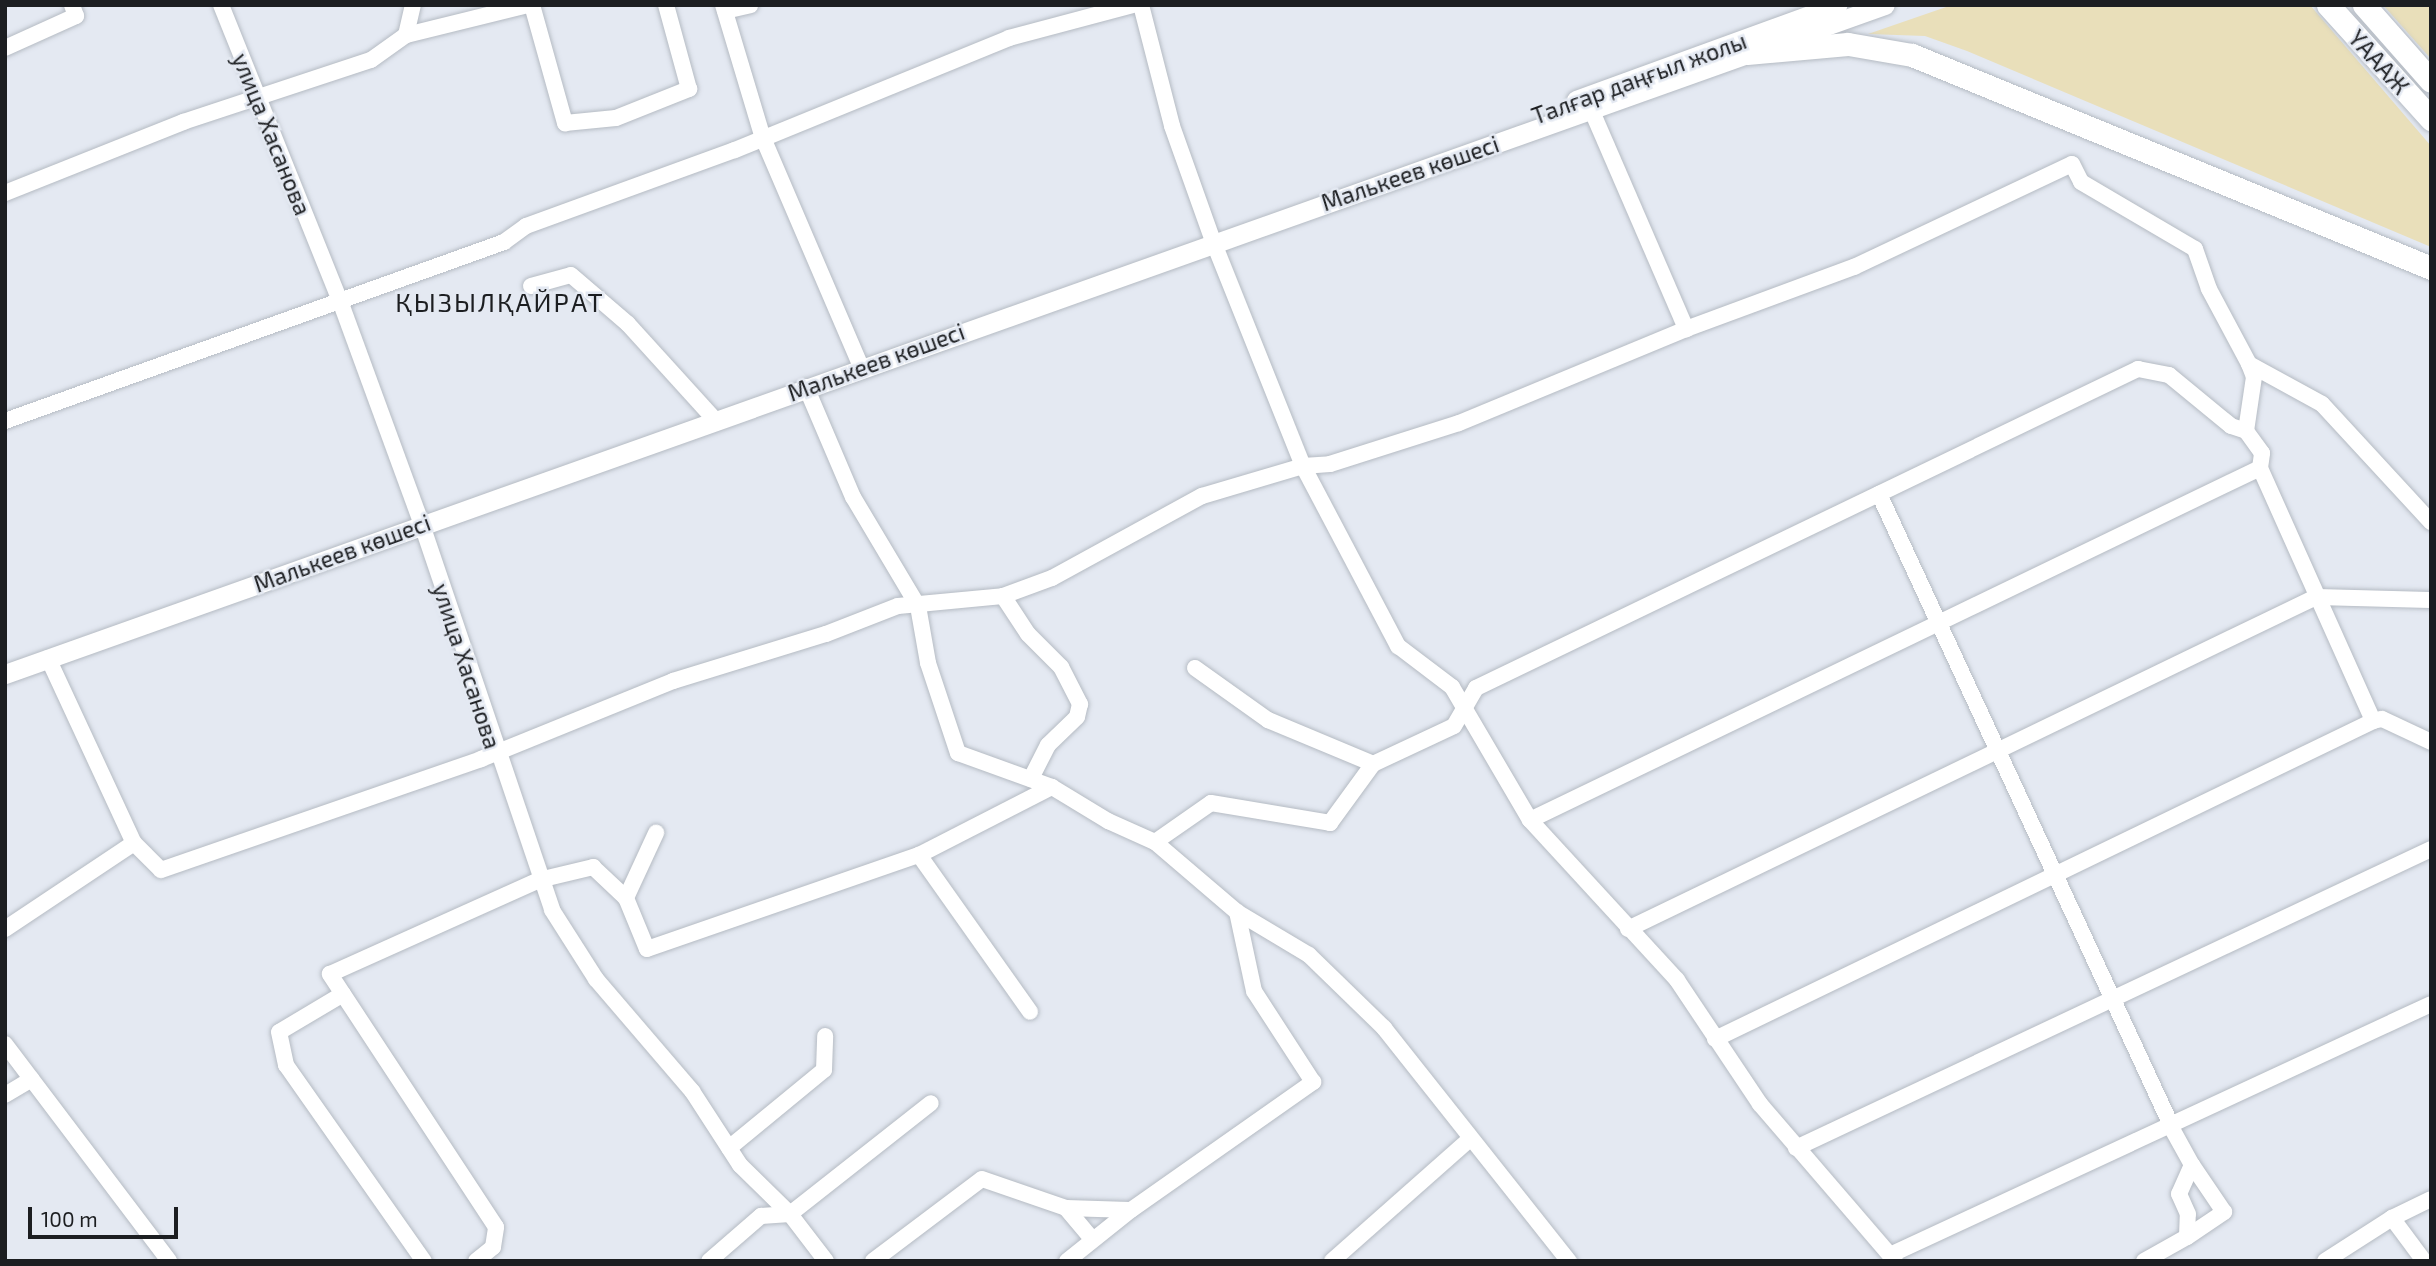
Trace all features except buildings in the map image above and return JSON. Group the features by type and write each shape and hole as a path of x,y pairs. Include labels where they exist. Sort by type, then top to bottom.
{"highway":[{"name":"ҮАААЖ","path":"2328,5 2431,119"},
{"name":"ҮАААЖ","path":"2364,5 2431,81"},
{"path":"1747,53 1848,44 1912,55 2431,268"}],"main road":[{"name":"Талғар даңғыл жолы","path":"1365,188 1544,112 1837,5"},
{"name":"Талғар даңғыл жолы","path":"1747,53 1885,5"},
{"name":"Малькеев көшесі","path":"5,674 1213,241 1747,53"}],"street":[{"path":"5,48 76,16 72,5"},
{"name":"улица Хасанова","path":"221,5 339,298 422,524 495,753 552,910 596,979 692,1091 740,1165 790,1214 826,1261"},
{"path":"406,35 413,5"},
{"path":"5,193 183,122 371,60 406,35 530,5 565,122 616,118 689,89 666,5"},
{"path":"750,5 724,8 763,138 861,367"},
{"path":"5,421 339,298 504,242 526,226 763,138 1009,38 1133,5"},
{"path":"1141,5 1172,126 1213,241 1303,466 1398,646 1452,687 1530,820 1677,980 1715,1040 1796,1148 1892,1258 2431,1004"},
{"path":"1591,109 1686,329"},
{"path":"48,659 134,843 161,870 495,753 673,681 826,634 898,606 1003,596 1052,578 1202,496 1303,466 1331,464 1459,424 1686,329 1854,268 2072,164 2081,182 2195,249 2209,289 2254,377 2246,431"},
{"path":"531,286 571,275 628,324 715,420"},
{"path":"2249,364 2322,404 2431,523"},
{"path":"1452,687 1476,688 2138,369 2169,376 2231,426 2246,431 2262,453 2260,468 2373,721"},
{"path":"806,387 853,497 918,606 928,663 958,753 1052,787 1108,821 1155,842 1237,912 1318,964 1384,1028 1569,1261"},
{"path":"1530,820 2260,468"},
{"path":"1879,494 2054,874 2114,996 2170,1125 2192,1165 2224,1212 2144,1261"},
{"path":"1003,596 1028,634 1060,667 1080,704 1077,717 1048,745 1031,779"},
{"path":"1628,929 1997,748 2316,597 2431,600"},
{"path":"1195,668 1268,720 1373,764"},
{"path":"1155,842 1211,803 1330,823 1373,764 1454,726 1476,688"},
{"path":"1715,1040 2373,721 2382,719 2431,742"},
{"path":"1454,726 1480,731"},
{"path":"476,1261 493,1247 496,1227 330,974 539,880 593,867 626,898 647,949 919,855 1052,787"},
{"path":"626,898 656,833"},
{"path":"5,929 134,843"},
{"path":"1796,1148 2431,849"},
{"path":"919,855 1030,1012"},
{"path":"1067,1261 1131,1210 1313,1082 1254,991 1237,912"},
{"path":"343,994 279,1032 286,1065 424,1261"},
{"path":"729,1148 824,1070 825,1036"},
{"path":"5,1044 169,1261"},
{"path":"5,1095 32,1079"},
{"path":"709,1261 761,1216 790,1214 931,1102"},
{"path":"1332,1261 1470,1139"},
{"path":"2187,1237 2188,1214 2179,1194 2192,1165"},
{"path":"873,1261 982,1179 1066,1208 1131,1210"},
{"path":"2325,1261 2392,1217 2431,1199"},
{"path":"1066,1208 1092,1239"},
{"path":"2392,1217 2424,1261"}],"sand":[{"path":"1952,5 2310,5 2431,146 2431,247 1967,51 1925,36 1868,34"},
{"path":"2383,5 2431,5 2431,59"}],"district":[{"name":"ҚЫЗЫЛҚАЙРАТ","path":"500,302"}]}
